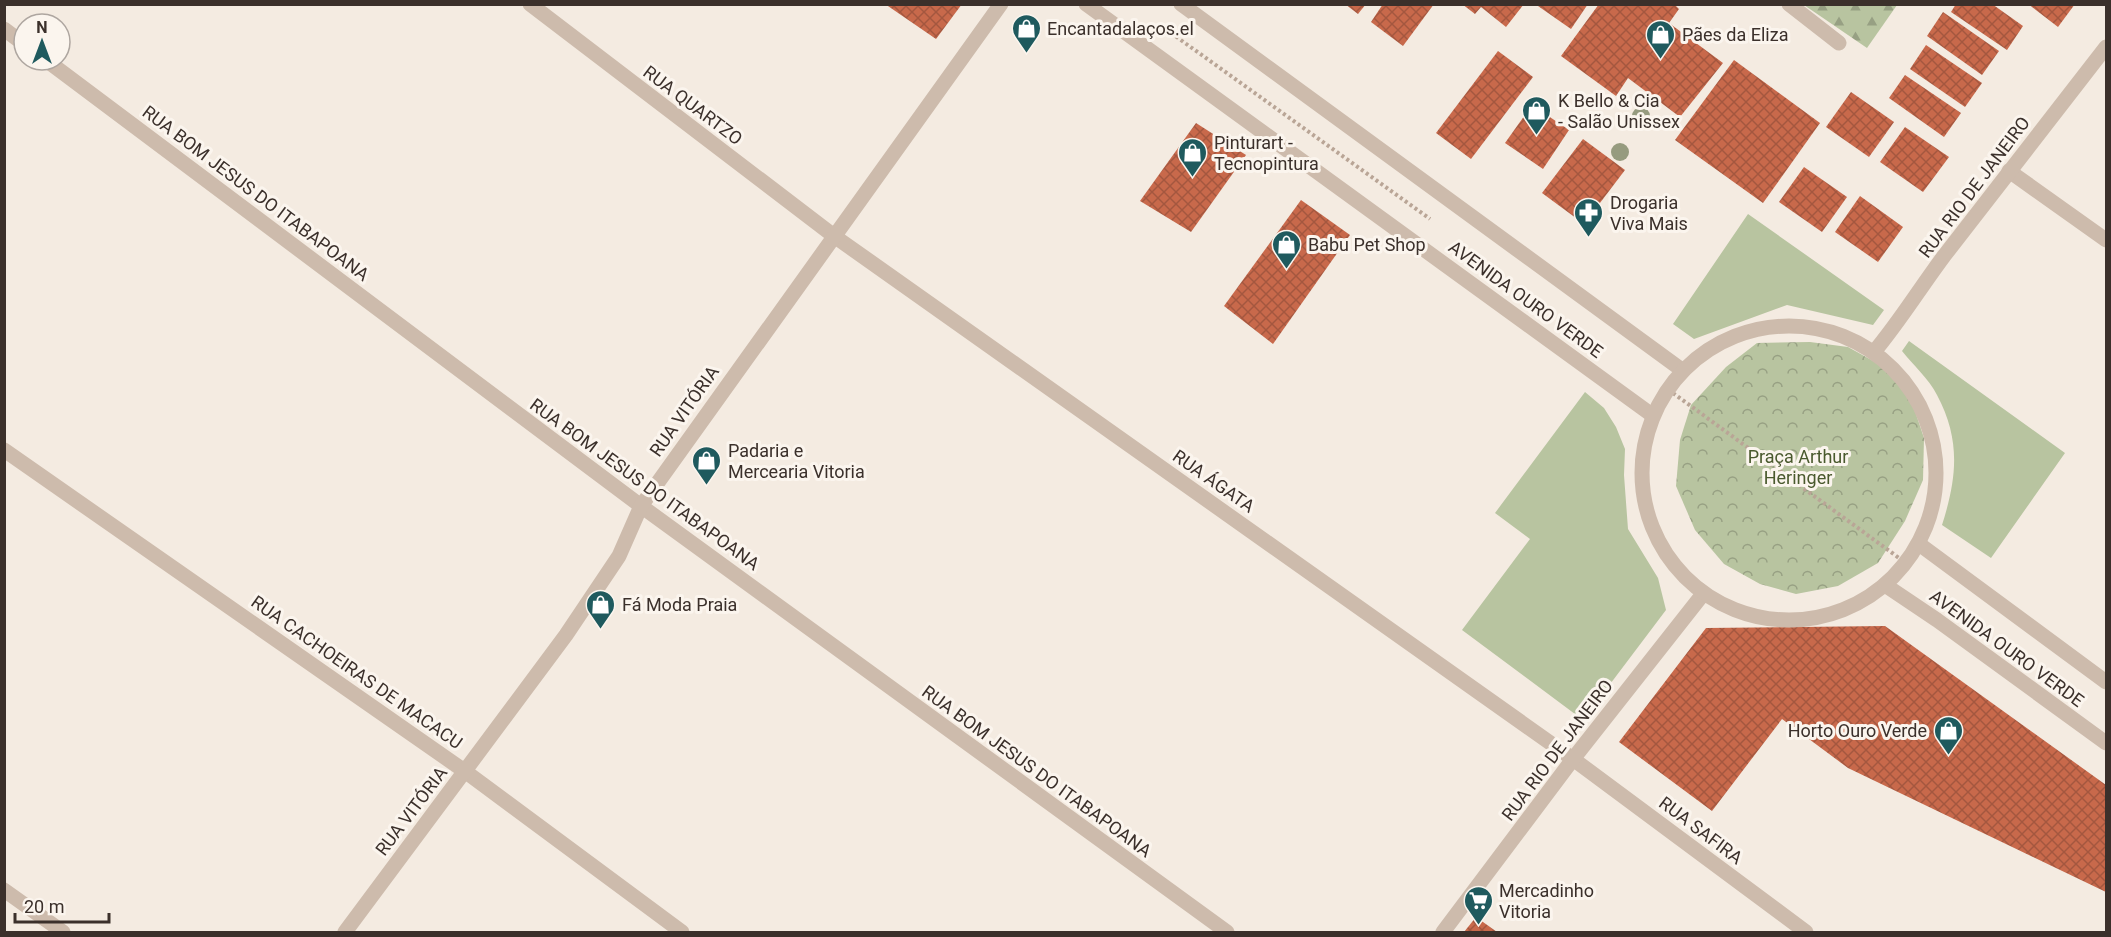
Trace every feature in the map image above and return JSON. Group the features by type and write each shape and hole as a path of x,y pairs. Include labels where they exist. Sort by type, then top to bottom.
{"street":[{"name":"RUA QUARTZO","path":"530,4 834,236"},
{"name":"RUA VITÓRIA","path":"345,933 566,635 619,556 641,506 1000,4"},
{"name":"AVENIDA OURO VERDE","path":"1086,4 1652,415"},
{"name":"AVENIDA OURO VERDE","path":"1181,4 1682,370"},
{"path":"1789,4 1839,44"},
{"name":"RUA RIO DE JANEIRO","path":"1874,352 1897,325 1940,262 2009,171 2106,47"},
{"name":"RUA BOM JESUS DO ITABAPOANA","path":"62,72 641,506 1227,933"},
{"path":"2009,171 2106,240"},
{"name":"RUA ÁGATA","path":"834,236 1573,759"},
{"path":"1796,325 1837,333 1874,352 1897,372 1916,397 1929,424 1936,455 1936,485 1931,515 1919,543 1906,563 1885,585 1852,606 1815,618 1776,620 1738,612 1703,594 1674,567 1652,532 1641,493 1641,453 1652,415 1667,388 1682,370 1715,344 1754,329 1796,325"},
{"name":"RUA CACHOEIRAS DE MACACU","path":"4,450 466,772 682,933"},
{"name":"AVENIDA OURO VERDE","path":"1919,543 2106,682"},
{"name":"AVENIDA OURO VERDE","path":"1885,585 2106,743"},
{"name":"RUA RIO DE JANEIRO","path":"1443,933 1573,759 1703,594"},
{"name":"RUA SAFIRA","path":"1573,759 1806,933"},
{"path":"4,890 63,933"}],"green space":[{"path":"1804,5 1897,5 1867,48"},
{"path":"1748,214 1884,310 1873,325 1787,305 1694,339 1673,324"},
{"path":"1909,341 2065,453 1991,558 1942,525 1951,491 1953,444 1945,412 1934,389 1902,351"},
{"name":"Praça Arthur Heringer","path":"1810,342 1848,347 1884,367 1911,399 1924,438 1923,480 1905,521 1878,563 1838,586 1796,594 1760,584 1724,564 1695,530 1676,486 1680,440 1691,405 1726,367 1757,343"},
{"path":"1585,392 1604,408 1616,427 1625,449 1624,475 1628,529 1658,578 1666,610 1583,720 1462,630 1530,539 1495,513"}],"building":[{"path":"885,4 962,4 936,39"},
{"path":"1345,4 1366,4 1358,14"},
{"path":"1383,4 1434,4 1403,46 1371,22"},
{"path":"1462,4 1524,4 1506,27 1481,7 1475,14"},
{"path":"1539,4 1588,4 1571,29 1538,6"},
{"path":"1599,4 1674,4 1679,9 1669,23 1723,63 1680,117 1628,78 1616,96 1561,56"},
{"path":"1956,4 1992,4 2023,26 2007,50 1951,12"},
{"path":"2028,4 2075,4 2058,27"},
{"path":"1943,12 1999,51 1982,75 1927,36"},
{"path":"1926,45 1982,83 1965,107 1910,69"},
{"path":"1498,51 1533,77 1471,159 1436,133"},
{"path":"1734,60 1820,123 1763,203 1675,140"},
{"path":"1905,75 1961,113 1944,137 1889,98"},
{"path":"1851,92 1894,122 1869,157 1826,127"},
{"name":"K Bello & Cia - Salão Unissex","path":"1532,105 1569,130 1543,169 1505,143"},
{"name":"Pinturart - Tecnopintura","path":"1196,123 1246,155 1191,232 1140,201"},
{"path":"1905,127 1949,157 1923,192 1880,162"},
{"path":"1583,139 1625,170 1584,224 1542,193"},
{"path":"1804,167 1847,197 1822,232 1779,202"},
{"path":"1860,196 1903,227 1878,262 1835,232"},
{"name":"Babu Pet Shop","path":"1301,200 1350,235 1273,344 1224,306"},
{"name":"Horto Ouro Verde","path":"1885,626 2106,785 2106,892 1848,768 1782,719 1712,811 1619,742 1706,628"},
{"name":"Mercadinho Vitoria","path":"1476,917 1497,932 1464,932"}],"place":[{"name":"Encantadalaços.el","path":"1026,54"},
{"name":"Pães da Eliza","path":"1661,60"},
{"name":"K Bello & Cia - Salão Unissex","path":"1537,136"},
{"name":"Pinturart - Tecnopintura","path":"1193,178"},
{"name":"Drogaria Viva Mais","path":"1589,238"},
{"name":"Babu Pet Shop","path":"1287,270"},
{"name":"Padaria e Mercearia Vitoria","path":"707,486"},
{"name":"Fá Moda Praia","path":"601,630"},
{"name":"Horto Ouro Verde","path":"1948,756"},
{"name":"Mercadinho Vitoria","path":"1478,926"}]}
